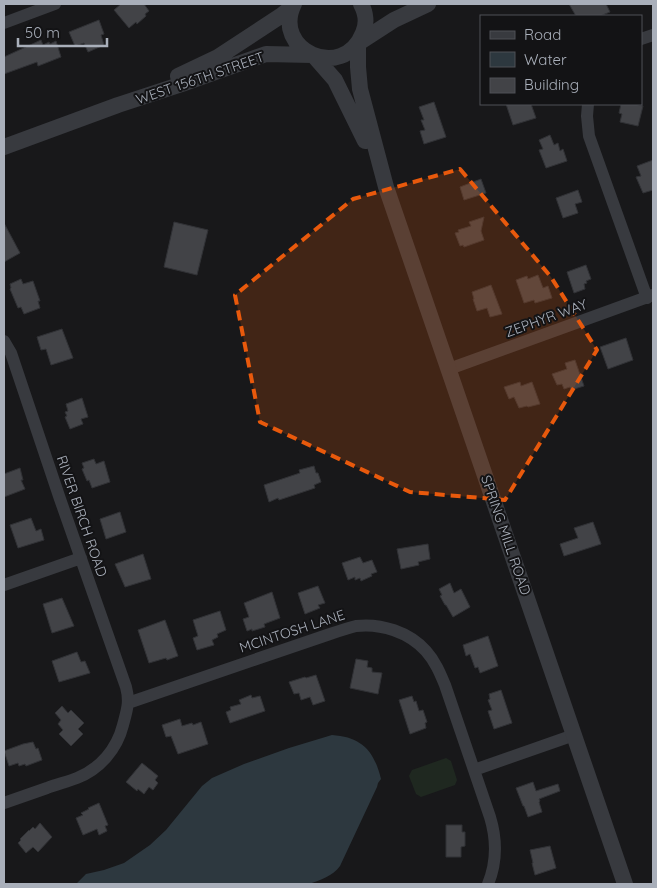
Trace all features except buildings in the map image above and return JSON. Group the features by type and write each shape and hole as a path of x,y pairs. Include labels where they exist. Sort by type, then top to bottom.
{"street":[{"path":"4,23 55,4"},
{"name":"SPRING MILL ROAD","path":"361,4 366,19 359,42 358,67 360,89 386,187 625,884"},
{"path":"359,42 394,20 428,4"},
{"name":"SPRING MILL ROAD","path":"294,5 290,18 291,30 296,41 335,80 360,128 386,187"},
{"name":"WEST 156TH STREET","path":"118,105 218,57 248,39 294,5"},
{"name":"WEST 156TH STREET","path":"4,147 266,54 313,56 326,59 338,57 349,52 359,42"},
{"path":"588,105 589,136 650,297"},
{"name":"ZEPHYR WAY","path":"449,369 650,297"},
{"name":"RIVER BIRCH ROAD","path":"4,340 11,354 126,687 128,703"},
{"path":"4,585 81,558"},
{"name":"MCINTOSH LANE","path":"128,703 356,626 384,627 401,633 426,651 436,664 445,685 494,832 496,848 494,865 488,884"},
{"path":"4,803 77,778 92,770 106,758 116,744 122,729 128,703"},
{"path":"474,770 574,735"}],"highlighted area":[{"path":"460,169 551,277 597,350 505,500 410,492 260,422 235,295 353,199"}],"shaded area":[{"path":"446,758 451,761 457,780 455,785 421,797 416,794 409,776 412,770"}],"water":[{"path":"332,735 351,739 365,747 374,760 381,779 340,866 330,875 309,884 76,884 86,874 124,863 150,845 166,830 202,786 212,778 244,764"}]}
